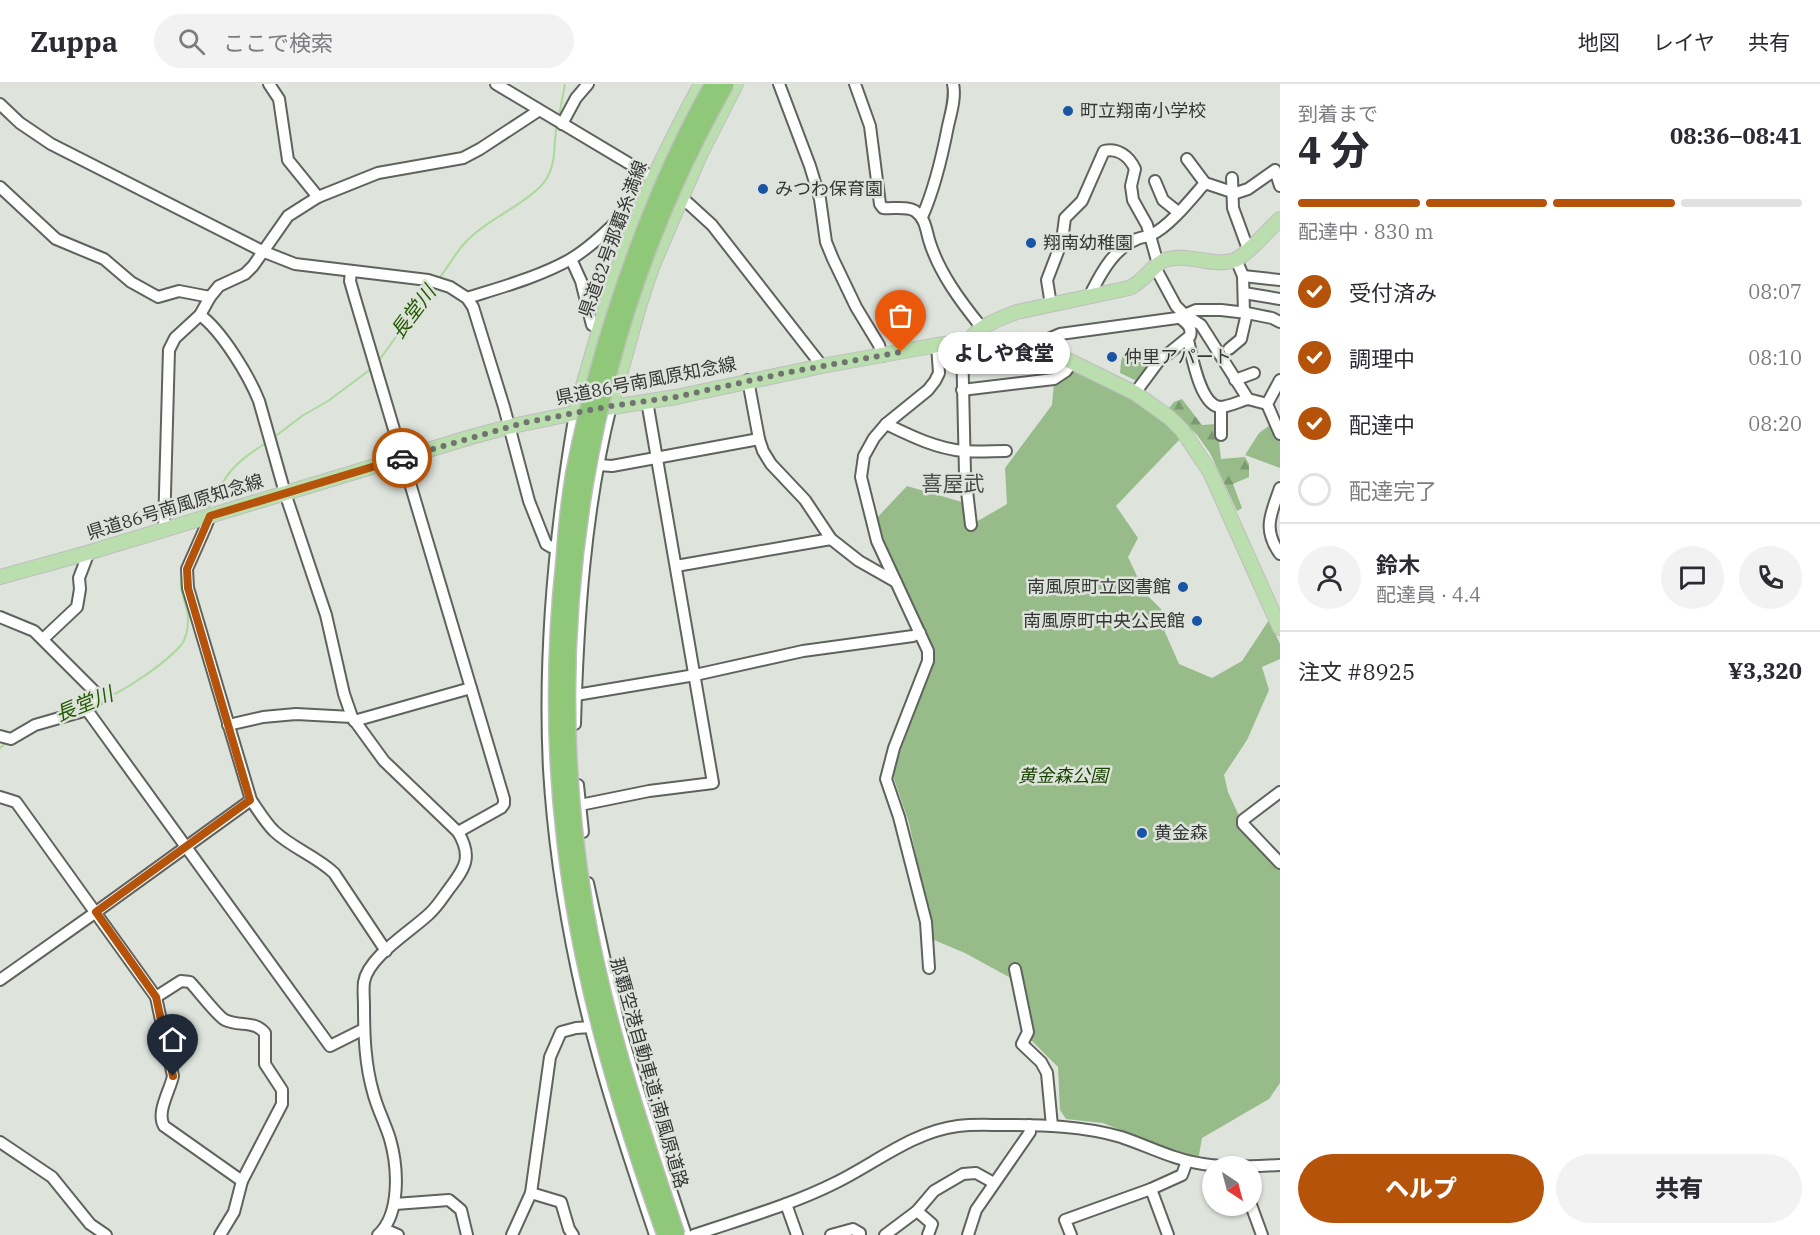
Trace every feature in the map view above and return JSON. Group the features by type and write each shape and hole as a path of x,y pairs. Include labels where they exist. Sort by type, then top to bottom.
{"highway":[{"name":"那覇空港自動車道;南風原道路","path":"665,1235 626,1117 600,1024 575,909 565,844 559,780 556,664 560,598 574,474 603,352 628,274 652,210 678,151 712,84"},
{"name":"那覇空港自動車道;南風原道路","path":"677,1235 611,1023 585,907 570,778 568,713 570,598 586,476 614,352 639,278 688,155 726,84"}],"main road":[{"name":"県道82号那覇糸満線","path":"575,413 633,227 668,144 701,84"},
{"path":"611,406 639,303 652,267 704,147 736,84"},
{"path":"965,341 982,328 1017,312 1137,285 1164,261 1181,257 1214,261 1236,259 1280,219"},
{"name":"県道86号南風原知念線","path":"0,577 508,427 611,406 676,397 748,380 937,345 965,341 1009,340 1032,346 1072,362 1135,393 1170,418 1182,430 1210,472 1280,628"}],"street":[{"path":"268,84 279,99 288,160 318,197"},
{"path":"496,84 682,196 712,225 822,366"},
{"path":"562,124 576,98 588,84"},
{"path":"779,84 820,199 826,242 847,289 879,345 882,356"},
{"path":"855,84 870,126 880,204 883,208 911,209 922,217 935,257 960,299 982,328"},
{"path":"922,217 931,196 941,159 953,103 953,84"},
{"path":"0,104 20,123 51,144 262,251 296,264 428,280 450,287 467,298 473,307 533,512 546,544 551,547 556,546"},
{"path":"164,529 169,350 175,338 200,315 219,286 245,274 288,216 318,197 378,173 463,158 538,111"},
{"path":"1051,305 1047,280 1062,241 1065,218 1082,201 1104,151 1113,149 1125,155 1136,169 1131,186 1133,200 1147,225 1156,266 1191,330 1188,339 1158,362 1135,393"},
{"path":"1187,159 1204,183 1233,193 1248,189 1275,170 1280,186"},
{"path":"1232,178 1233,208 1248,249"},
{"path":"1155,180 1163,200 1178,212"},
{"path":"1093,296 1092,291 1102,272 1116,254 1129,243 1150,235 1178,212 1204,183"},
{"path":"0,187 56,239 104,259 131,282 158,297 179,291 210,297"},
{"path":"467,298 521,281 571,259 597,240 618,220 633,227"},
{"path":"571,259 581,280 592,325 600,328"},
{"path":"1229,349 1241,339 1246,313 1243,276 1236,259"},
{"path":"351,271 350,281 354,295 504,804 501,808 458,832"},
{"path":"1243,276 1280,280"},
{"path":"1244,292 1280,299"},
{"path":"1032,346 1060,334 1143,323 1182,316 1196,310 1246,313 1272,318 1280,322"},
{"path":"200,315 209,322 222,339 254,389 259,401 285,493 326,615 344,694 353,719 384,761 458,832 464,842 465,868 431,912 369,967 364,982 366,1058 373,1092 390,1141 393,1157 395,1204 391,1217 381,1232 398,1235"},
{"path":"1182,316 1201,325 1248,399"},
{"path":"1188,339 1201,389 1211,404 1221,407 1248,399 1267,404"},
{"path":"965,341 962,390 965,474 971,525"},
{"path":"929,968 926,922 899,816 886,779 894,748 928,661 927,646 877,540 861,477 862,465 868,448 886,424 928,390 935,381 939,373 937,345"},
{"path":"962,390 1054,379 1066,371 1072,362"},
{"path":"1235,380 1254,373"},
{"path":"748,380 759,439 771,464 805,500 831,539 859,561 896,582"},
{"path":"1267,404 1280,381"},
{"path":"580,805 649,791 713,783 647,401"},
{"path":"1267,404 1280,434"},
{"path":"611,406 585,556 574,762 587,874 619,1025 686,1235"},
{"path":"1221,407 1221,435"},
{"path":"575,413 556,546 548,684 549,770 566,913 577,972 613,1106 655,1235"},
{"path":"886,424 935,446 964,451 1006,451"},
{"path":"599,465 612,466 759,439"},
{"path":"1280,488 1271,514 1269,530 1272,543 1280,554"},
{"path":"210,516 187,569 188,588 250,800 276,832 334,873 386,951"},
{"path":"676,566 831,539"},
{"path":"43,639 77,607 79,578 87,553"},
{"path":"0,617 34,631 95,692 97,700 87,710 34,725 11,739 0,736"},
{"path":"576,695 695,675 804,651 913,636 920,633"},
{"path":"228,724 263,717 296,714 353,719 471,688"},
{"path":"87,710 330,1046 364,1029"},
{"path":"1280,792 1243,820 1243,824 1280,863"},
{"path":"0,797 16,802 156,997 173,1076 160,1120 164,1126 242,1180"},
{"path":"2,974 96,912 250,800"},
{"path":"1015,969 1028,1032 1022,1044 1041,1062 1047,1073 1052,1126"},
{"path":"156,997 181,981 190,982 224,1020 260,1028 265,1034 265,1064 282,1090 282,1104 242,1180 234,1212 220,1235"},
{"path":"512,1235 531,1193 550,1057 561,1032 576,1028 591,1028"},
{"path":"968,1235 976,1210 1030,1132 1029,1125"},
{"path":"694,1235 786,1204 835,1184 909,1142 931,1132 958,1126 1029,1125 1088,1130 1113,1135 1187,1161 1202,1164"},
{"path":"0,1142 52,1177 90,1224 106,1235"},
{"path":"1071,1235 1065,1220 1151,1189 1182,1175 1187,1161"},
{"path":"1262,1166 1280,1165"},
{"path":"885,1235 917,1211 934,1191 963,1174 975,1173 994,1183"},
{"path":"1151,1189 1168,1235"},
{"path":"531,1193 561,1202 568,1229 573,1235"},
{"path":"395,1204 449,1200 461,1210 467,1235"},
{"path":"786,1204 797,1235"},
{"path":"917,1211 932,1224 928,1235"},
{"path":"1255,1216 1262,1235"},
{"path":"831,1235 853,1229 861,1234"}],"green space":[{"path":"1128,350 1141,351 1151,362 1137,381 1120,373 1122,357"},
{"name":"黄金森公園","path":"1075,369 1132,398 1182,437 1116,506 1138,538 1128,557 1145,593 1161,609 1161,623 1179,664 1212,678 1242,661 1269,620 1280,644 1280,659 1262,667 1269,690 1247,740 1224,775 1228,792 1246,831 1280,866 1280,1083 1269,1099 1202,1138 1198,1161 1103,1123 1066,1119 1060,1110 1058,1067 1031,1040 1020,983 965,953 934,940 909,823 892,773 933,664 930,646 889,559 874,521 907,486 962,502 971,525 1007,504 1005,468 1052,405 1054,383"},
{"path":"1182,399 1202,425 1217,424 1221,459 1245,457 1249,464 1249,477 1233,484 1242,508 1237,511 1210,453 1197,435 1169,408 1174,402"},
{"path":"1270,425 1280,439 1280,468 1245,455 1259,433"}],"waterway":[{"name":"長堂川","path":"559,116 565,84"},
{"name":"長堂川","path":"438,280 472,236 542,185 550,172 554,159 557,125"},
{"name":"長堂川","path":"377,363 434,285"},
{"name":"長堂川","path":"273,438 371,369"},
{"name":"長堂川","path":"208,509 220,487 237,464 266,443"},
{"name":"長堂川","path":"102,700 144,676 183,643 188,619 181,580 185,559 198,532"},
{"name":"長堂川","path":"0,748 7,742"}],"way so far":[{"path":"402,458 523,423 611,406 676,397 748,380 901,352"}],"place":[{"name":"町立翔南小学校","path":"1068,111"},
{"name":"みつわ保育園","path":"763,189"},
{"name":"翔南幼稚園","path":"1031,243"},
{"name":"よしや食堂","path":"901,352"},
{"name":"仲里アパート","path":"1112,357"},
{"name":"南風原町立図書館","path":"1183,587"},
{"name":"南風原町中央公民館","path":"1197,621"},
{"name":"黄金森","path":"1142,833"}],"district":[{"name":"喜屋武","path":"953,484"}],"route":[{"path":"173,1076 156,997 96,912 250,800 188,588 187,569 210,516 402,458"}]}
